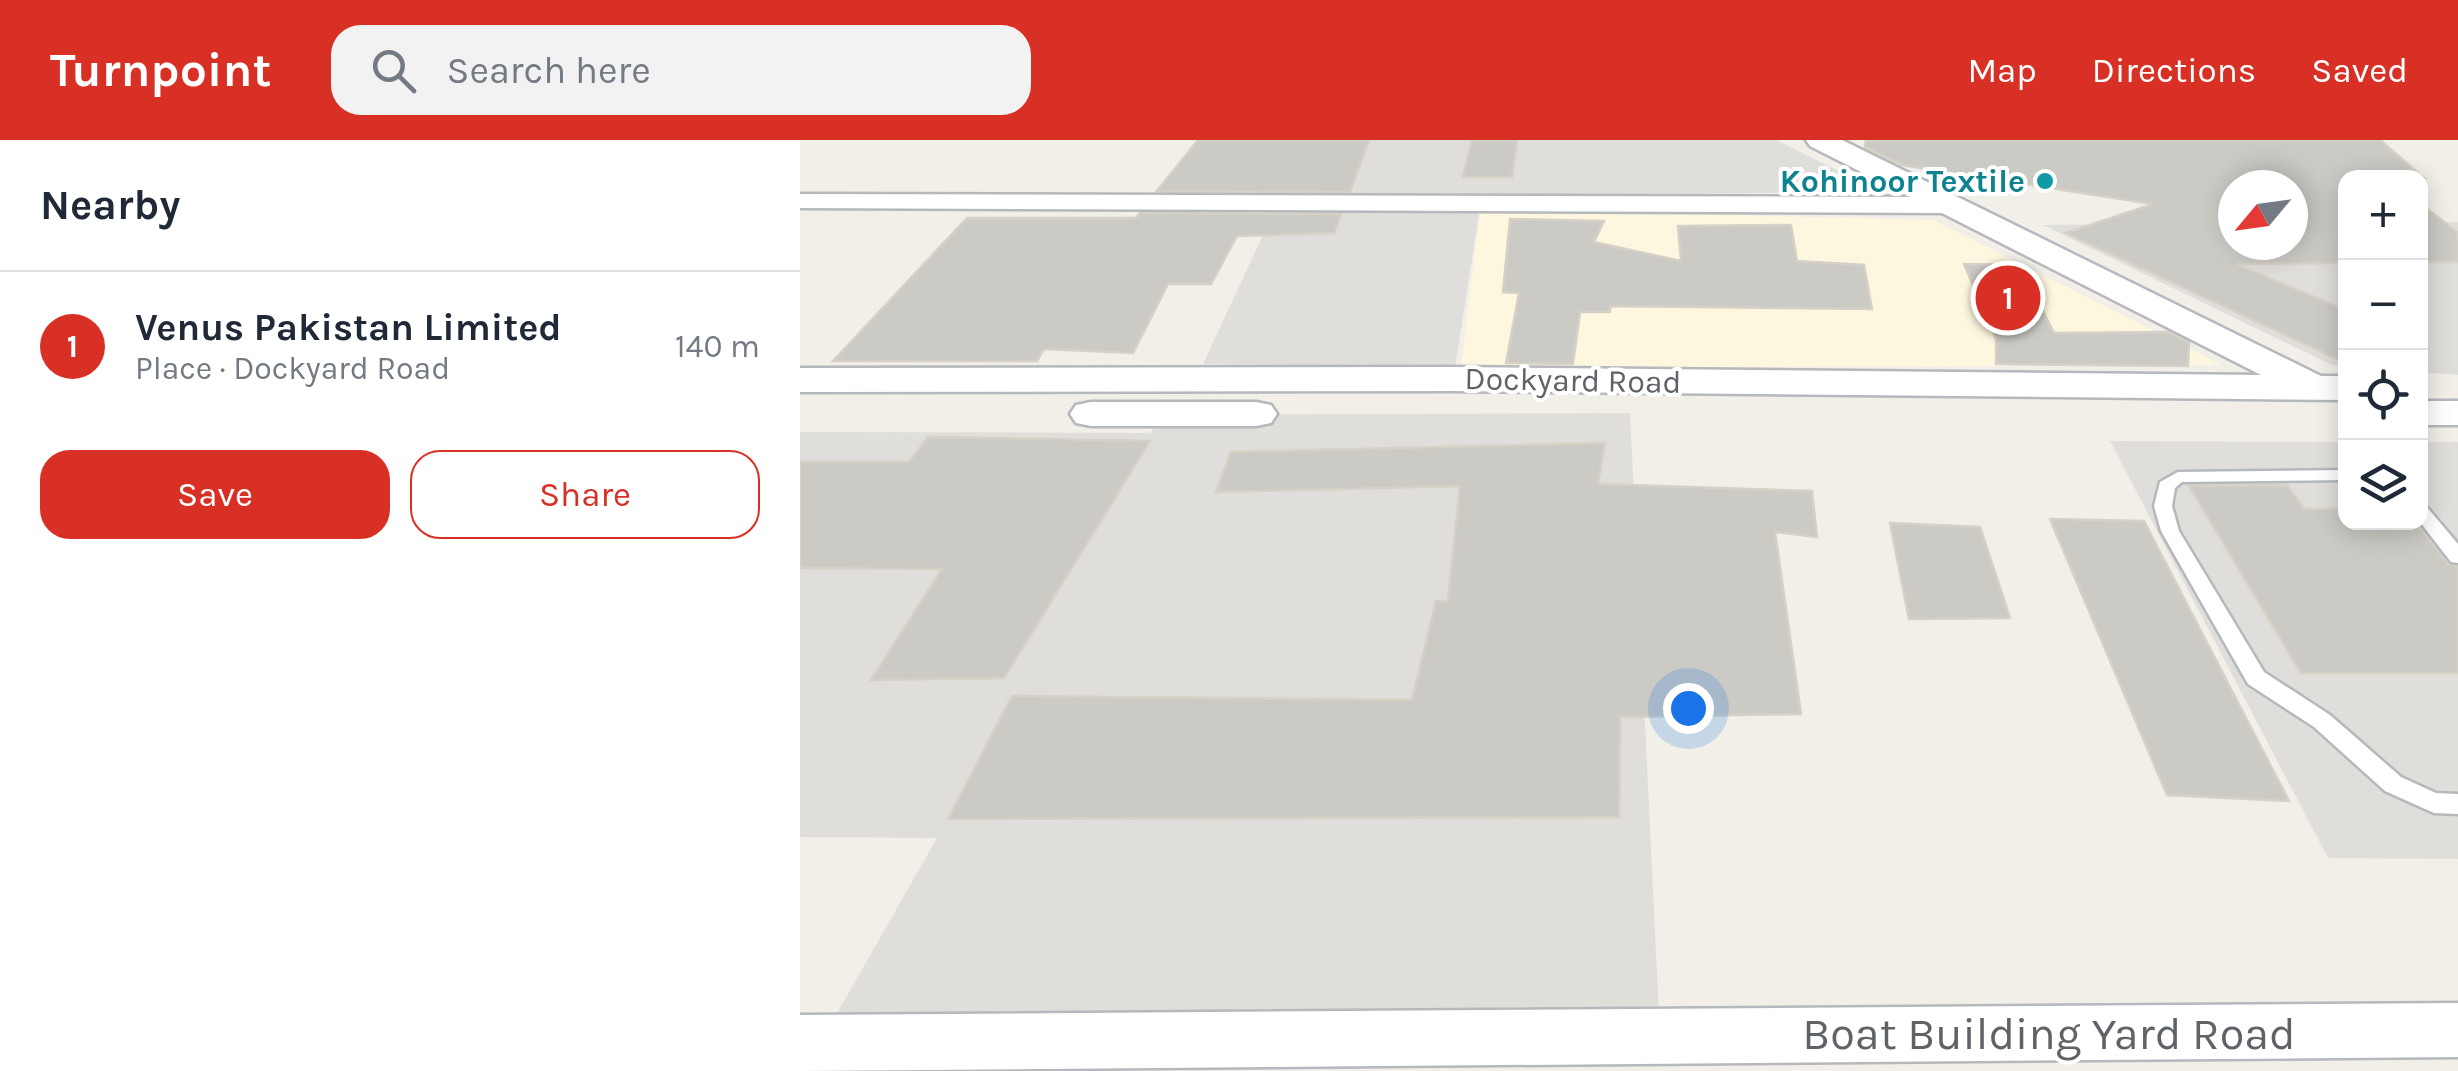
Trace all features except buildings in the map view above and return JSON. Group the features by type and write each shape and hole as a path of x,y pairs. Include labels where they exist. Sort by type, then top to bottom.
{"street":[{"path":"1820,140 2336,395"},
{"path":"800,201 1951,205"},
{"name":"Dockyard Road","path":"800,380 1471,379 2336,395"},
{"path":"2428,388 2458,388"},
{"name":"Dockyard Road","path":"800,410 1163,414 2336,395"},
{"path":"2428,412 2458,413"},
{"name":"Boat Building Yard Road","path":"808,1052 2458,1030"}],"lane":[{"path":"2338,475 2178,477 2166,486 2163,506 2170,531 2256,678 2322,721 2393,784 2434,803 2458,804"},
{"path":"2428,520 2458,557"}],"shaded area":[{"path":"1198,140 1776,140 1881,192 1159,197"},
{"path":"1276,207 1480,209 1455,367 1203,364"},
{"path":"1480,209 1934,220 2221,365 1461,368"},
{"path":"2428,222 2458,222 2458,375 2428,373"},
{"path":"2218,223 2218,260 2308,260 2308,239 2338,226 2338,365 2332,365 2043,225"},
{"path":"1630,413 1660,1036 820,1043 937,838 800,837 800,432 1150,433 1163,415"},
{"path":"2110,441 2338,442 2338,530 2428,530 2428,442 2458,442 2458,859 2328,858"}],"place":[{"name":"Kohinoor Textile","path":"2045,181"},
{"name":"Venus Pakistan Limited","path":"2008,298"}]}
